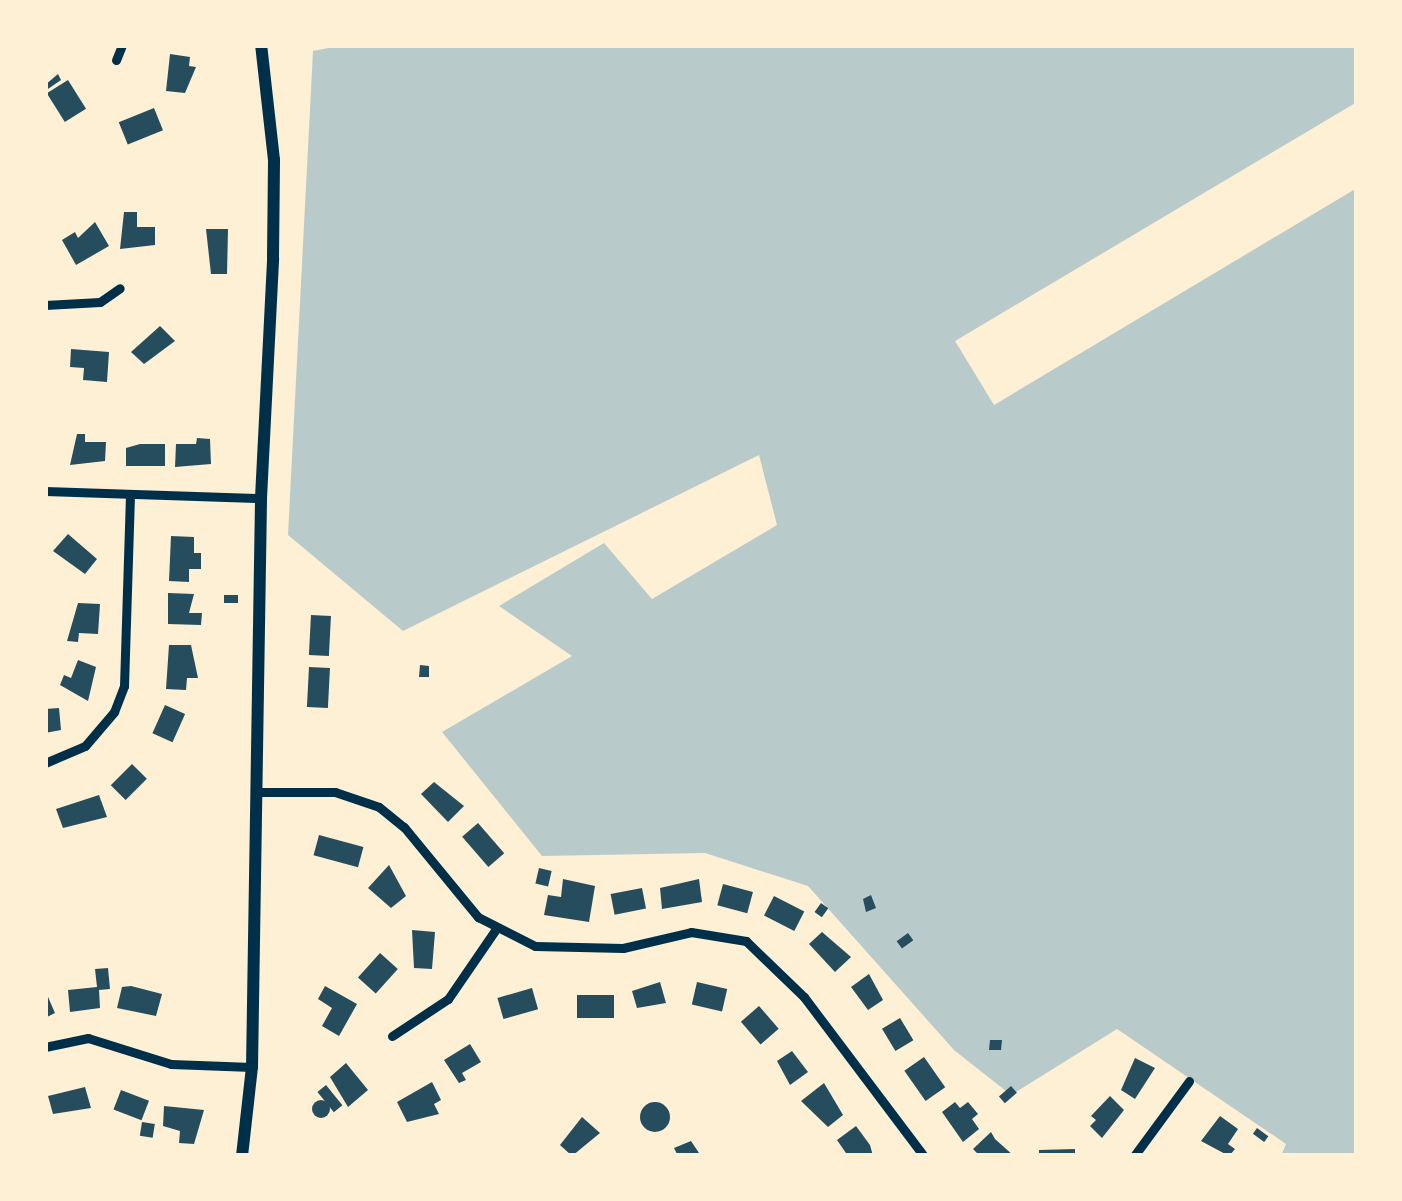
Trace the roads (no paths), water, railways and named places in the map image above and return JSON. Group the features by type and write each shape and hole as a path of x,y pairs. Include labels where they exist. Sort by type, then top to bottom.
{"main road":[{"path":"242,1156 252,1067 261,498 274,160 261,45"}],"street":[{"path":"116,60 122,45"},
{"path":"45,305 100,302 120,288"},
{"path":"45,491 261,498"},
{"path":"45,763 85,746 120,699 128,637 130,496"},
{"path":"258,792 336,792 378,807 496,930 560,950 623,948 692,932 746,942 804,997 924,1156"},
{"path":"392,1036 448,999 496,930"},
{"path":"45,1047 88,1038 172,1064 252,1067"},
{"path":"1134,1156 1189,1081"}]}
